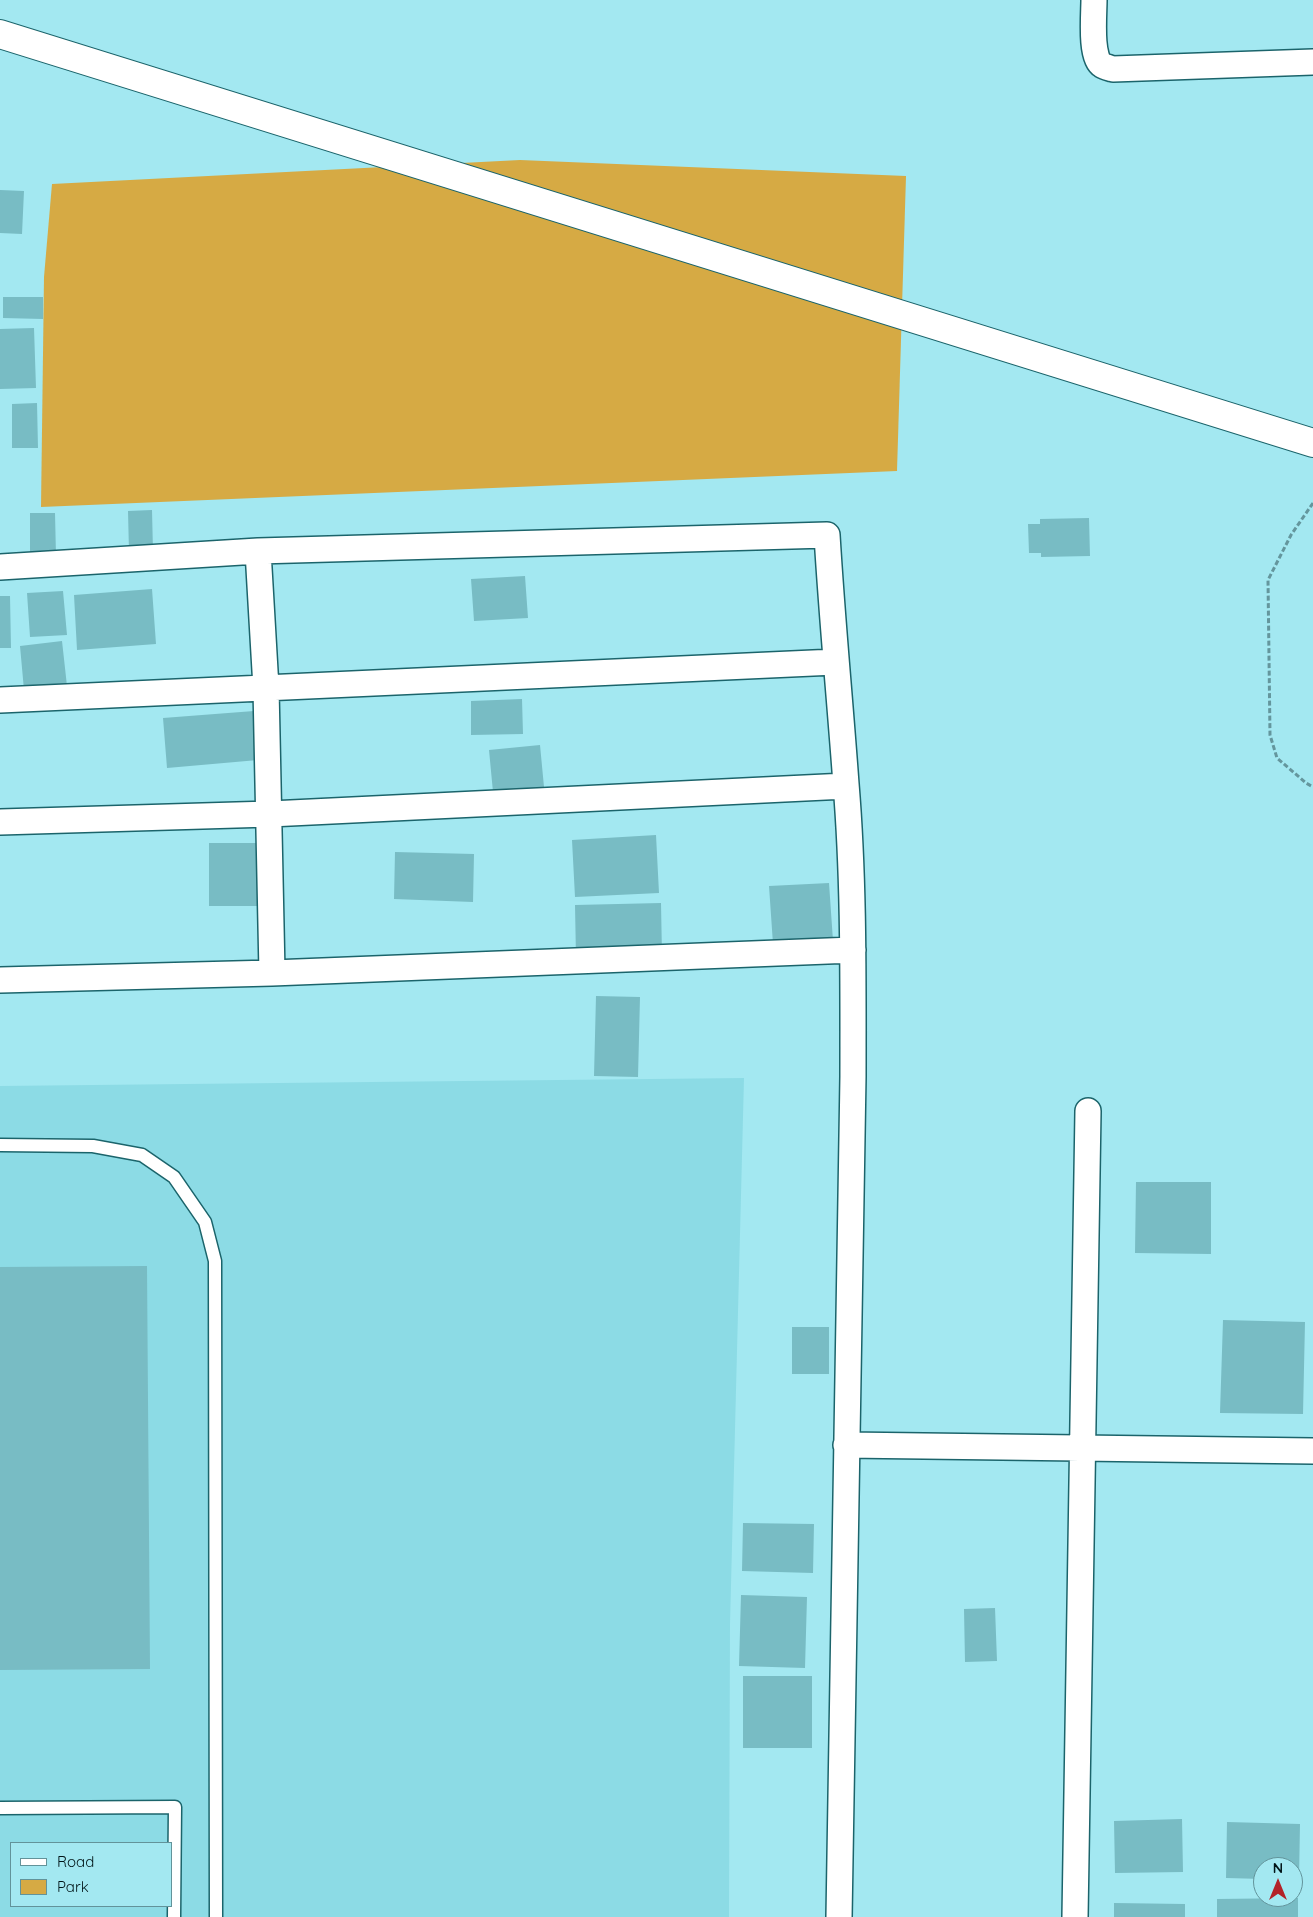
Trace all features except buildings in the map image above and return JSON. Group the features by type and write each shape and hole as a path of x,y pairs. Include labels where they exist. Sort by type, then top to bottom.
{"main road":[{"path":"0,34 1313,443"}],"street":[{"path":"1094,0 1094,43 1097,59 1101,65 1113,70 1313,62"},
{"path":"0,567 258,551 827,535 835,662 846,786 853,950 853,1086 839,1917"},
{"path":"258,551 266,688 272,973"},
{"path":"0,700 835,662"},
{"path":"0,822 270,814 846,786"},
{"path":"0,980 272,973 853,950"},
{"path":"1075,1917 1088,1111"},
{"path":"846,1445 1313,1451"}],"lane":[{"path":"0,1145 93,1146 142,1155 174,1178 205,1222 215,1261 216,1917"},
{"path":"0,1808 175,1807 174,1917"}],"path":[{"path":"1313,503 1291,535 1268,580 1270,735 1276,758 1306,784 1313,787"}],"shaded area":[{"path":"744,1078 730,1624 729,1917 0,1917 0,1086"}],"green space":[{"path":"520,160 906,176 897,471 41,507 44,277 52,184"}]}
